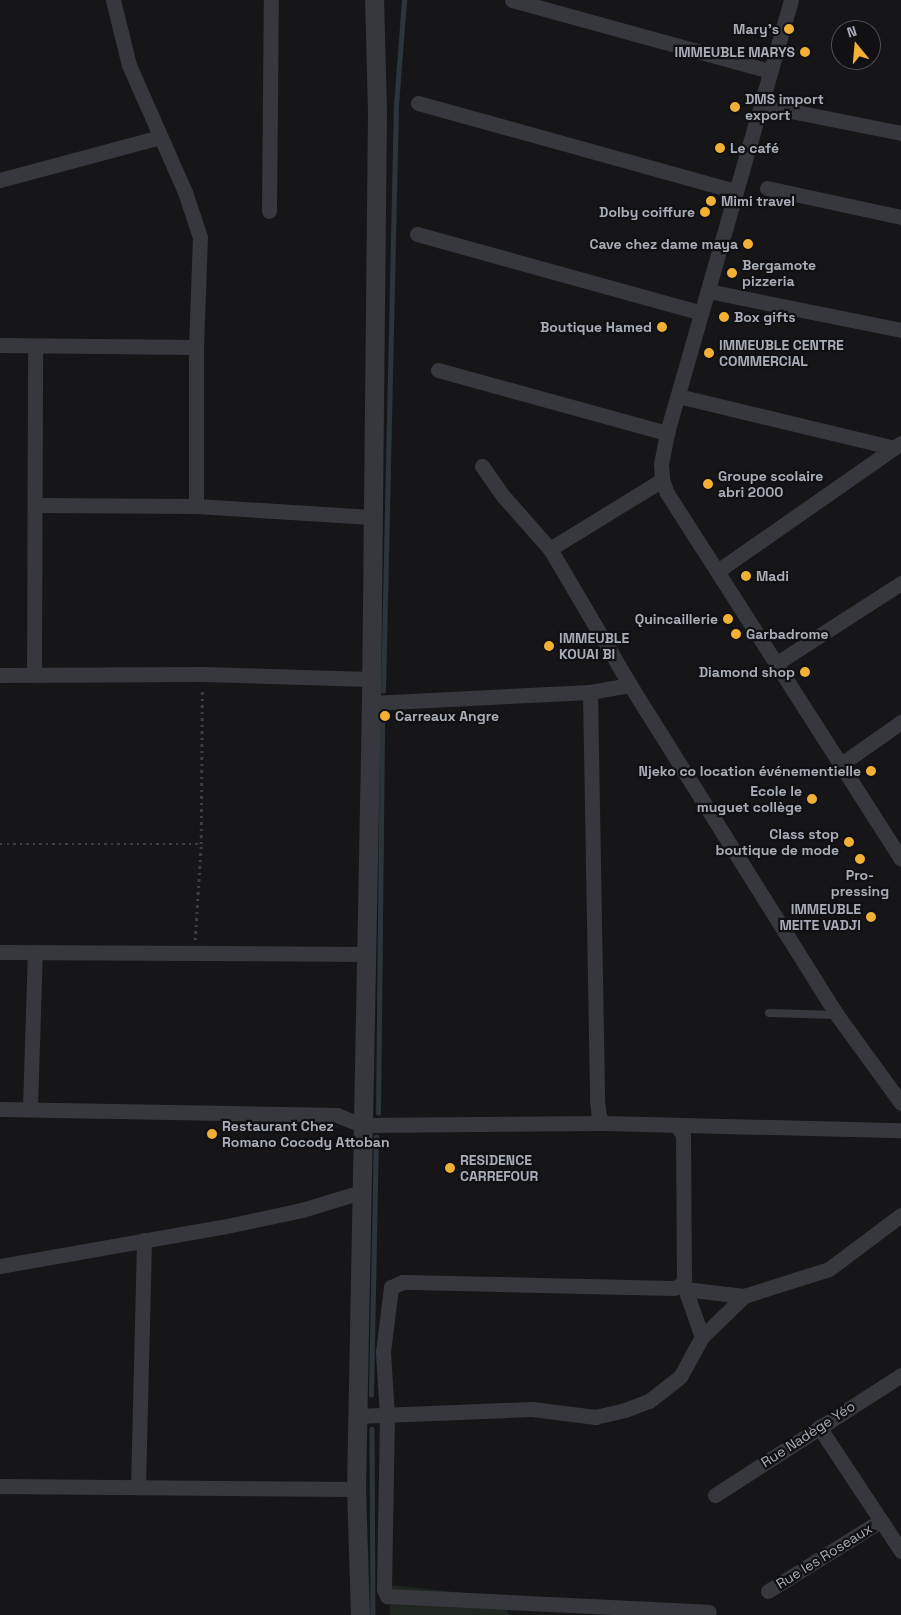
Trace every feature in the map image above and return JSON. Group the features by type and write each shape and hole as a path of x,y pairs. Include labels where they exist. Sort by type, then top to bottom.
{"street":[{"path":"112,0 129,65 186,192 200,237 196,347 196,506"},
{"path":"269,211 271,0"},
{"path":"360,1615 356,1488 371,703 376,0"},
{"path":"512,0 770,72"},
{"path":"791,0 667,433 661,464 662,480 667,494 719,570 840,764 900,856"},
{"path":"418,103 736,191"},
{"path":"761,104 901,133"},
{"path":"0,180 160,137"},
{"path":"767,188 901,217"},
{"path":"417,234 702,313"},
{"path":"708,291 901,330"},
{"path":"0,346 196,347"},
{"path":"34,674 36,346"},
{"path":"438,370 667,433"},
{"path":"678,396 898,446"},
{"path":"719,570 898,446"},
{"path":"482,466 504,497 550,549 630,685 837,1015 901,1103"},
{"path":"550,549 662,480"},
{"path":"36,505 196,506 372,517"},
{"path":"777,662 901,583"},
{"path":"0,675 202,674 370,678"},
{"path":"371,703 590,692 630,685"},
{"path":"590,692 597,1101 600,1117 604,1123"},
{"path":"840,764 901,722"},
{"path":"0,952 367,954"},
{"path":"30,1108 35,952"},
{"path":"0,1109 30,1108 337,1116 362,1125 604,1123 901,1130"},
{"path":"677,1126 683,1135 684,1286 702,1337"},
{"path":"0,1266 302,1210 361,1192"},
{"path":"357,1416 532,1409 595,1417 625,1410 649,1400 680,1377 702,1337 744,1296 829,1269 901,1215"},
{"path":"138,1487 144,1240"},
{"path":"709,1612 387,1596 384,1589 387,1416 383,1352 390,1291 394,1285 673,1288 684,1286 744,1296"},
{"name":"Rue Nadège Yéo","path":"716,1495 901,1374"},
{"path":"819,1427 901,1551"},
{"path":"0,1486 356,1488"},
{"name":"Rue les Roseaux","path":"768,1591 880,1521"}],"lane":[{"path":"769,1013 837,1015"}],"path":[{"path":"194,954 200,844 202,674"},
{"path":"0,844 200,844"}],"shaded area":[{"path":"390,1585 502,1597 509,1615 390,1615"}],"waterway":[{"path":"383,691 396,105 404,0"},
{"path":"378,1113 382,715"},
{"path":"371,1395 376,1137"},
{"path":"372,1429 373,1615"}],"place":[{"name":"Mary's","path":"789,29"},
{"name":"IMMEUBLE MARYS","path":"805,52"},
{"name":"DMS import export","path":"735,107"},
{"name":"Le café","path":"720,148"},
{"name":"Mimi travel","path":"711,201"},
{"name":"Dolby coiffure","path":"705,212"},
{"name":"Cave chez dame maya","path":"748,244"},
{"name":"Bergamote pizzeria","path":"732,273"},
{"name":"Box gifts","path":"724,317"},
{"name":"Boutique Hamed","path":"662,327"},
{"name":"IMMEUBLE CENTRE COMMERCIAL","path":"709,353"},
{"name":"Groupe scolaire abri 2000","path":"708,484"},
{"name":"Madi","path":"746,576"},
{"name":"Quincaillerie","path":"728,619"},
{"name":"Garbadrome","path":"736,634"},
{"name":"IMMEUBLE KOUAI BI","path":"549,646"},
{"name":"Diamond shop","path":"805,672"},
{"name":"Carreaux Angre","path":"385,716"},
{"name":"Njeko co location événementielle","path":"871,771"},
{"name":"Ecole le muguet collège","path":"812,799"},
{"name":"Class stop boutique de mode","path":"849,842"},
{"name":"Pro- pressing","path":"860,859"},
{"name":"IMMEUBLE MEITE VADJI","path":"871,917"},
{"name":"Restaurant Chez Romano Cocody Attoban","path":"212,1134"},
{"name":"RESIDENCE CARREFOUR","path":"450,1168"}]}
